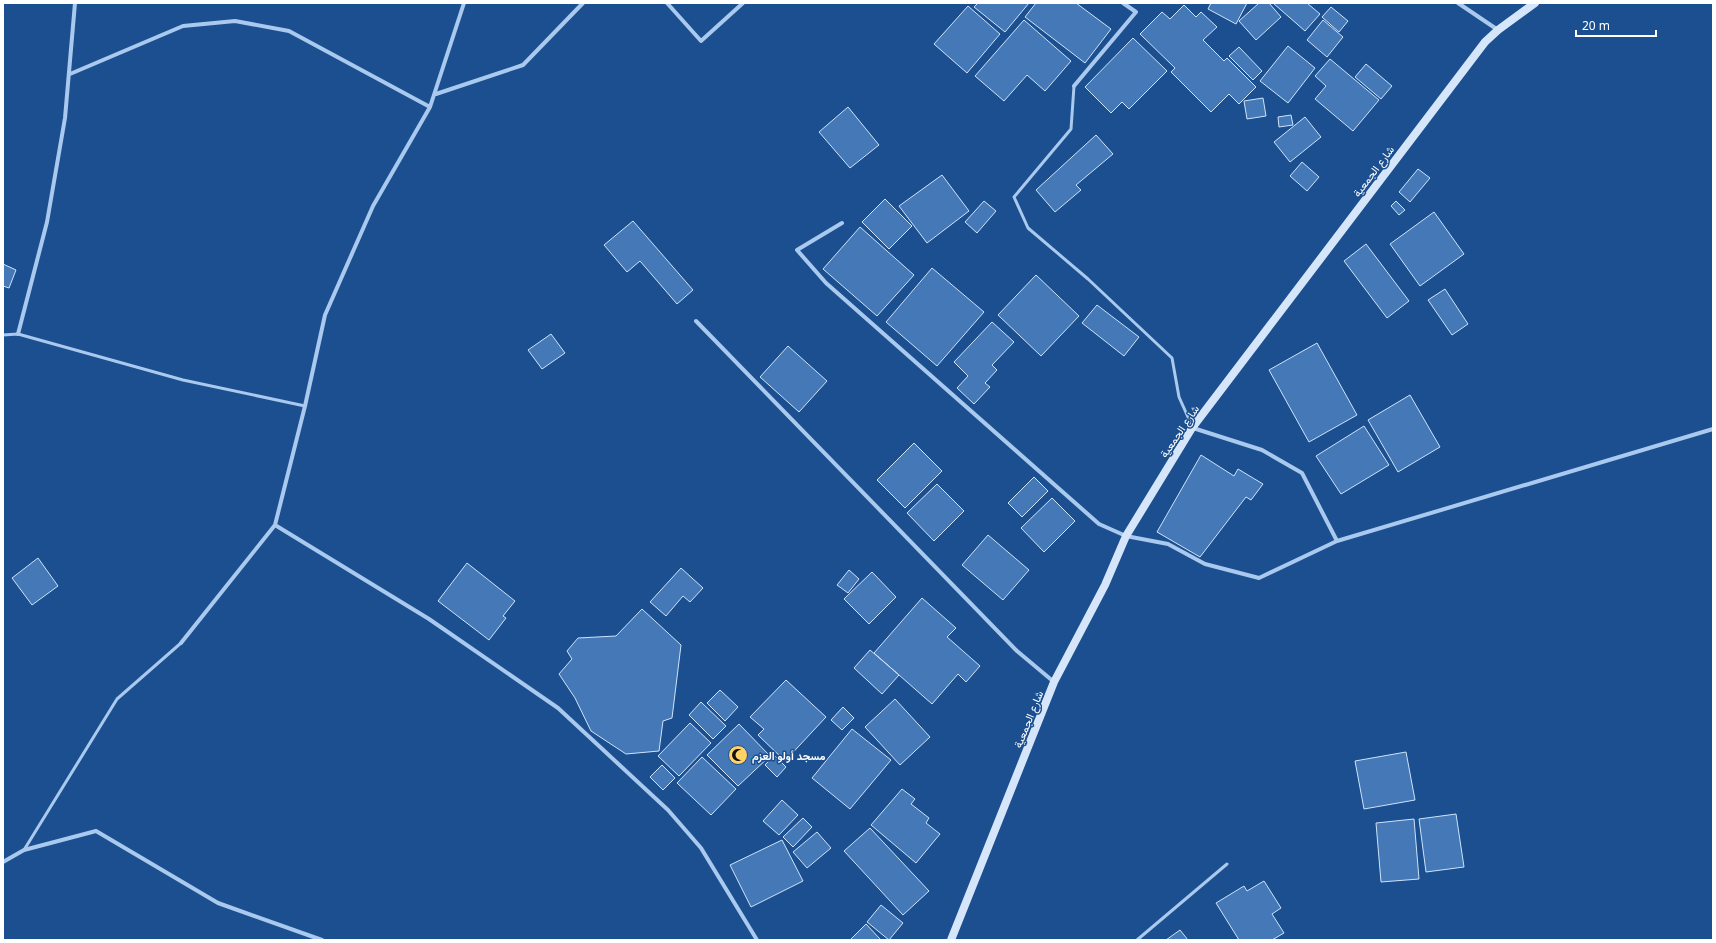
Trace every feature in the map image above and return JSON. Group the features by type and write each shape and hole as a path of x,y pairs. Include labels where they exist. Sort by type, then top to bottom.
{"street":[{"path":"18,334 47,222 65,118 75,3"},
{"path":"181,643 275,525 305,406 325,315 373,206 436,94 464,3"},
{"path":"436,94 523,65 583,3"},
{"path":"667,3 701,41 743,3"},
{"path":"1074,86 1136,12 1123,3"},
{"path":"1458,3 1498,30"},
{"name":"شارع الجمعية","path":"951,940 1054,682 1105,585 1126,536 1192,428 1485,42 1498,30 1535,3"},
{"path":"70,74 183,26 235,21 289,31 430,107"},
{"path":"842,222 797,250 826,283 1099,524 1126,536 1168,544 1205,564 1259,578 1337,541 1713,429"},
{"path":"696,321 1017,651 1054,682"},
{"path":"1192,428 1262,450 1302,473 1337,541"},
{"path":"275,525 429,619 558,708 668,810 701,848 757,940"},
{"path":"3,862 24,850 96,831 218,903 322,940"}],"lane":[{"path":"1074,86 1071,129 1014,197 1028,228 1088,279 1172,358 1179,397 1192,428"},
{"path":"3,335 18,334 184,380 305,406"},
{"path":"24,850 117,699 181,643"},
{"path":"1137,940 1228,864"}],"building":[{"path":"978,3 1029,3 1005,32 974,7"},
{"path":"1036,3 1076,3 1111,29 1085,63 1025,17"},
{"path":"1211,3 1247,3 1236,24 1208,9"},
{"path":"1259,3 1269,3 1281,17 1256,40 1239,21"},
{"path":"1273,3 1307,3 1320,14 1305,31"},
{"path":"1184,5 1196,17 1201,12 1217,27 1203,40 1224,61 1227,58 1256,87 1239,104 1229,94 1211,112 1171,72 1175,68 1140,34 1162,12 1170,19"},
{"path":"968,6 1000,34 967,73 934,44"},
{"path":"1331,7 1348,21 1339,32 1322,17"},
{"path":"1024,20 1071,61 1045,91 1027,75 1004,101 975,76"},
{"path":"1323,20 1343,37 1327,57 1307,40"},
{"path":"1133,38 1167,71 1129,109 1122,102 1111,113 1085,87"},
{"path":"1288,46 1315,68 1288,103 1260,81"},
{"path":"1239,47 1262,71 1253,80 1229,56"},
{"path":"1330,59 1379,100 1353,131 1315,99 1326,86 1315,76"},
{"path":"1366,64 1392,86 1381,99 1355,77"},
{"path":"1263,98 1266,116 1247,119 1244,101"},
{"path":"848,107 879,145 850,168 819,132"},
{"path":"1291,115 1293,125 1279,127 1278,117"},
{"path":"1305,117 1321,137 1290,162 1274,142"},
{"path":"1096,135 1113,154 1076,185 1081,190 1055,212 1036,190"},
{"path":"1302,162 1319,177 1307,191 1290,176"},
{"path":"1418,169 1430,178 1410,202 1399,192"},
{"path":"942,175 969,211 927,243 899,206"},
{"path":"885,199 912,226 889,249 862,222"},
{"path":"984,201 996,211 977,233 965,222"},
{"path":"1396,201 1405,210 1399,215 1391,206"},
{"path":"1434,212 1464,254 1420,286 1390,244"},
{"path":"633,221 693,290 677,304 640,261 627,272 604,245"},
{"path":"860,227 914,275 877,316 823,269"},
{"path":"1366,244 1409,301 1387,318 1344,261"},
{"path":"3,264 16,270 9,288 3,286"},
{"path":"932,268 984,312 937,366 886,322"},
{"path":"1036,275 1079,316 1041,356 998,315"},
{"path":"1445,289 1468,324 1452,335 1428,300"},
{"path":"1097,305 1139,337 1124,356 1082,323"},
{"path":"992,322 1014,342 992,365 997,370 985,383 990,387 974,404 957,388 968,376 954,362"},
{"path":"551,334 565,353 542,369 528,350"},
{"path":"1317,343 1357,415 1309,442 1269,370"},
{"path":"788,346 827,381 799,412 760,377"},
{"path":"1410,395 1440,447 1398,472 1368,420"},
{"path":"1364,426 1389,465 1341,494 1316,456"},
{"path":"914,443 942,471 905,508 877,480"},
{"path":"1201,455 1234,476 1238,469 1263,484 1251,500 1246,497 1200,557 1157,532"},
{"path":"1034,477 1048,491 1022,517 1008,503"},
{"path":"937,484 964,511 934,541 907,513"},
{"path":"1052,498 1075,521 1044,552 1021,528"},
{"path":"988,535 1029,570 1003,600 962,565"},
{"path":"38,558 58,586 32,605 12,578"},
{"path":"467,563 515,601 503,616 506,618 489,640 438,601"},
{"path":"681,568 703,588 690,602 683,596 666,616 650,602"},
{"path":"849,570 859,579 848,593 837,585"},
{"path":"872,572 896,597 869,624 844,599"},
{"path":"922,598 956,628 947,637 980,666 966,682 958,674 932,704 874,653"},
{"path":"642,609 681,645 672,718 663,721 659,751 626,754 591,731 575,698 559,674 572,659 567,651 578,638 616,636"},
{"path":"870,650 899,675 882,694 854,668"},
{"path":"786,680 826,717 785,761 758,735 764,729 750,717"},
{"path":"720,690 738,707 725,721 707,703"},
{"path":"895,699 930,737 900,765 865,727"},
{"path":"701,702 726,726 713,739 689,715"},
{"path":"843,707 854,718 842,730 831,720"},
{"path":"690,723 711,743 679,776 658,756"},
{"name":"مسجد أولو العزم","path":"739,724 770,756 738,786 707,755"},
{"path":"852,729 891,760 850,809 812,778"},
{"path":"1406,752 1415,800 1364,809 1355,761"},
{"path":"774,755 786,767 777,777 765,765"},
{"path":"702,757 736,789 711,815 677,783"},
{"path":"662,765 675,778 663,790 650,777"},
{"path":"902,789 915,799 911,804 929,818 926,823 940,834 916,863 871,825"},
{"path":"782,800 798,815 779,835 763,821"},
{"path":"1456,814 1464,867 1426,872 1419,819"},
{"path":"803,818 812,827 793,847 783,837"},
{"path":"1414,819 1419,879 1381,882 1376,823"},
{"path":"870,828 929,891 903,915 844,851"},
{"path":"817,832 831,848 807,868 793,852"},
{"path":"782,840 803,881 751,907 730,865"},
{"path":"1264,881 1281,908 1272,914 1284,933 1272,940 1239,940 1216,903 1244,886 1247,891"},
{"path":"881,905 903,923 889,940 867,922"},
{"path":"866,924 881,940 850,940"},
{"path":"1180,930 1188,940 1166,940"}],"place":[{"name":"مسجد أولو العزم","path":"738,755"}]}
